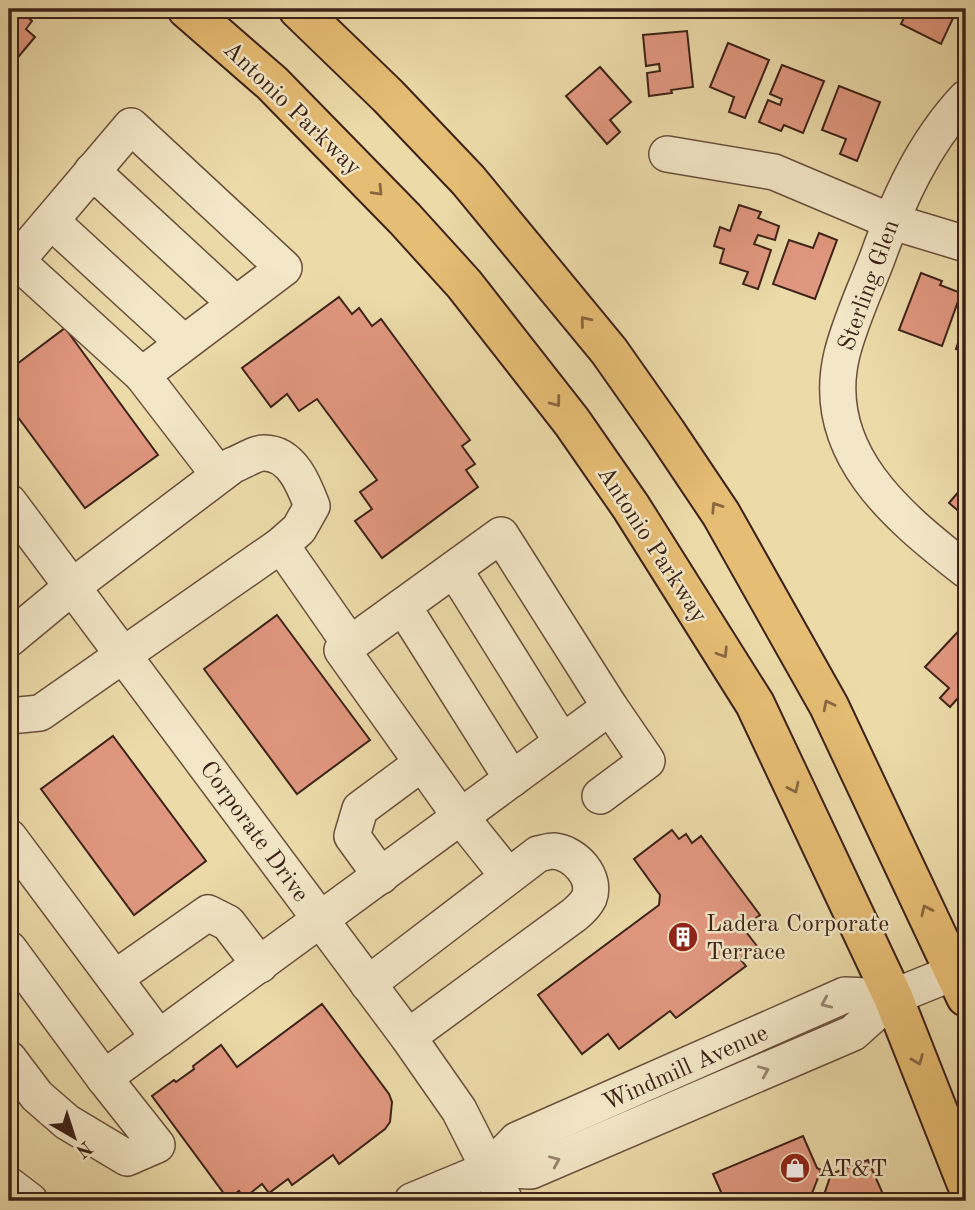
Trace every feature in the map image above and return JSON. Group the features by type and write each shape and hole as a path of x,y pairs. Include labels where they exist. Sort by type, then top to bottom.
{"main road":[{"name":"Antonio Parkway","path":"187,9 272,83 405,219 464,284 572,422 631,507 755,704 892,997 966,1182"},
{"path":"298,9 388,96 468,180 609,351 666,432 721,514 829,706 963,976"}],"street":[{"name":"Sterling Glen","path":"966,98 946,120 921,156 891,221 842,356 838,399 841,418 854,455 879,492 915,530 966,570"},
{"path":"142,375 284,268 131,126 51,221 12,262 142,375 219,475"},
{"path":"667,154 774,172 891,221 966,244"},
{"path":"92,171 236,304"},
{"path":"51,221 184,344"},
{"path":"9,639 73,586 233,465 263,453 286,460 302,481 312,506 299,529 281,545 40,713 9,716"},
{"name":"Corporate Drive","path":"9,502 408,1037 459,1110 505,1201"},
{"path":"508,876 460,816 342,650 501,535 647,761 600,796"},
{"path":"281,545 350,644"},
{"path":"454,569 562,742"},
{"path":"403,606 512,779"},
{"path":"104,1078 610,707"},
{"path":"382,876 352,836 360,809 422,763"},
{"path":"9,837 159,1038"},
{"path":"368,984 538,854 555,851 571,857 585,870 591,882 589,899 574,915 408,1037"},
{"path":"115,978 208,913 228,923 260,965"},
{"path":"9,949 157,1145 127,1158 67,1122 37,1096 9,1059"},
{"name":"Windmill Avenue","path":"412,1201 489,1168 531,1171 853,1032 892,997 963,976"},
{"path":"9,1185 30,1201"}],"building":[{"path":"9,9 30,9 25,15 32,21 26,29 35,37 9,68"},
{"path":"908,9 944,9 943,11 954,16 941,44 901,24"},
{"path":"687,31 693,87 649,96 647,73 660,71 659,64 646,66 643,35"},
{"path":"728,43 769,60 745,118 729,112 734,97 710,87"},
{"path":"782,65 824,81 803,133 784,125 781,131 759,122 768,100 780,105 782,99 770,94"},
{"path":"600,67 631,102 610,120 620,132 607,144 566,96"},
{"path":"839,86 880,102 857,161 840,154 846,139 822,130"},
{"path":"739,205 761,212 758,218 779,226 775,240 758,235 754,244 771,250 758,289 743,284 748,272 720,263 724,249 714,246 720,227 730,231"},
{"path":"819,233 837,240 815,299 773,284 789,240 813,248"},
{"path":"921,273 942,281 940,285 961,293 942,346 899,330"},
{"path":"339,297 352,314 359,308 372,326 381,319 470,440 462,446 475,464 466,470 478,487 382,558 355,521 372,509 360,492 377,480 317,399 299,411 287,394 271,407 242,368"},
{"path":"966,320 966,353 956,349"},
{"path":"65,328 158,455 85,508 9,405 9,370"},
{"path":"966,483 966,508 962,514 949,503"},
{"path":"277,615 370,740 297,794 204,669"},
{"path":"966,623 966,689 950,707 940,698 949,688 925,667"},
{"path":"113,736 206,861 134,915 41,789"},
{"name":"Ladera Corporate Terrace","path":"672,830 679,839 686,834 692,843 701,836 760,915 743,928 757,946 740,959 746,966 676,1018 670,1011 619,1049 608,1034 582,1054 538,995 659,905 660,895 634,859"},
{"path":"322,1004 389,1094 392,1102 390,1122 385,1129 339,1164 333,1155 292,1185 288,1179 269,1193 262,1184 244,1198 239,1191 228,1199 152,1096 194,1069 193,1066 221,1045 237,1067"},
{"path":"803,1136 817,1168 821,1170 809,1201 725,1201 713,1174"},
{"path":"868,1160 886,1201 822,1201 831,1174"}],"place":[{"name":"Ladera Corporate Terrace","path":"683,937"},
{"name":"AT&T","path":"795,1168"}]}
